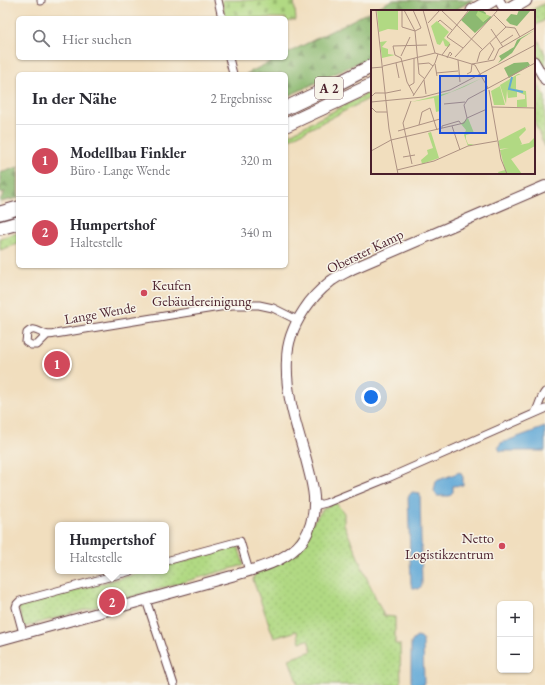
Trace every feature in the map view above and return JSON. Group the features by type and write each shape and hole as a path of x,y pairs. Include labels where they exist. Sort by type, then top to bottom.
{"highway":[{"path":"475,10 492,0"},
{"path":"507,10 525,0"},
{"name":"A 2","path":"288,107 335,86 371,67"},
{"name":"A 2","path":"288,124 371,85"},
{"path":"0,213 16,209"},
{"path":"0,228 16,224"}],"main road":[{"name":"Oberster Kamp","path":"0,640 249,571 279,559 297,547 308,531 314,506 314,496 290,398 287,372 288,349 297,320 318,292 332,280 352,269 545,186"}],"street":[{"path":"218,0 222,16"},
{"path":"499,0 504,10"},
{"path":"229,60 232,72"},
{"path":"535,63 545,80"},
{"name":"Lange Wende","path":"47,335 232,305 266,306 297,320"},
{"path":"534,414 545,392"},
{"path":"314,506 326,503 381,481 545,409"},
{"path":"169,560 240,541 249,571"},
{"path":"23,634 16,607 20,601 120,574"},
{"path":"146,600 174,685"}],"green space":[{"path":"222,0 294,0 296,20 288,22 288,16 225,16"},
{"path":"392,0 473,0 455,10 372,10"},
{"path":"545,3 545,20 535,25 535,10 532,10"},
{"path":"371,11 371,56 288,96 288,72 250,72 274,60 288,60 288,53"},
{"path":"535,33 545,54 545,72 535,54"},
{"path":"535,80 545,97 545,147 535,123"},
{"path":"371,92 371,98 288,140 288,135"},
{"path":"16,168 16,198 0,202 5,192 0,193 0,173"},
{"path":"16,234 16,245 0,250 0,238"},
{"path":"335,502 344,513 344,524 384,616 395,617 395,644 400,644 401,685 298,685 289,659 312,651 308,640 300,642 297,631 274,638 253,580 255,574 281,562 324,508"},
{"path":"238,546 244,565 24,627 18,606 136,574 169,574 169,565"}],"water":[{"path":"545,427 545,451 500,451 498,447 501,443"},
{"path":"460,472 463,477 463,485 453,486 453,492 449,496 437,496 434,491 436,481"},
{"path":"412,492 420,493 422,585 419,589 413,588 411,584 408,497"},
{"path":"417,637 423,640 424,685 412,685 411,681 411,643"}],"place":[{"name":"Keufen Gebäudereinigung","path":"144,293"},
{"name":"Modellbau Finkler","path":"57,364"},
{"name":"Netto Logistikzentrum","path":"502,546"},
{"name":"Humpertshof","path":"112,602"}]}
